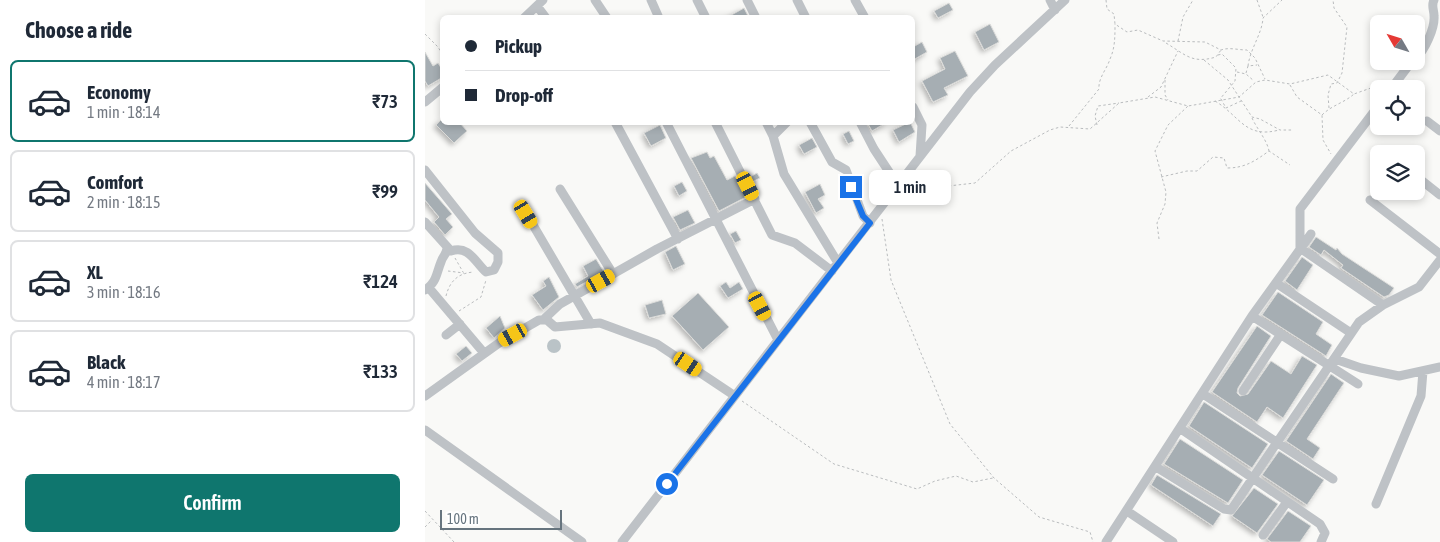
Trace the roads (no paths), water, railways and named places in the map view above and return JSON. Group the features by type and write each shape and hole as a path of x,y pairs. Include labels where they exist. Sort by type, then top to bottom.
{"street":[{"path":"595,0 605,15"},
{"path":"651,0 658,15"},
{"path":"697,0 704,15"},
{"path":"747,0 754,15"},
{"path":"797,0 804,15"},
{"path":"855,0 863,15"},
{"path":"1050,0 1055,10"},
{"path":"621,542 970,92 995,65 1065,0"},
{"path":"1425,46 1435,18 1432,4 1434,0"},
{"path":"527,15 540,3 545,15"},
{"path":"1398,80 1405,70"},
{"path":"425,102 440,90"},
{"path":"915,111 922,125 920,156"},
{"path":"1300,248 1300,209 1370,117"},
{"path":"1427,121 1440,131"},
{"path":"617,125 677,239"},
{"path":"668,125 778,340"},
{"path":"717,125 772,235 795,243 832,271"},
{"path":"768,125 773,136 784,174 838,263"},
{"path":"773,136 784,125"},
{"path":"812,125 832,162 846,170 863,216 870,223"},
{"path":"861,125 873,149 897,184"},
{"path":"425,170 475,233 498,253 498,262 494,270 486,271 469,252 449,249 425,222"},
{"path":"1425,183 1440,195"},
{"path":"560,189 613,274"},
{"path":"427,392 484,353 543,320 560,304 575,295 755,199"},
{"path":"1370,200 1440,254"},
{"path":"526,214 591,324"},
{"path":"1106,542 1181,429 1252,316 1311,234"},
{"path":"1300,248 1383,305"},
{"path":"449,249 440,264 439,274 427,289 445,306 484,353"},
{"path":"1156,467 1228,511 1231,510 1359,322 1383,305 1419,287 1440,260"},
{"path":"1276,283 1351,333"},
{"path":"1252,316 1333,362 1358,384"},
{"path":"543,320 547,320 555,327 600,323 657,344 735,396"},
{"path":"446,336 458,322"},
{"path":"1243,391 1281,334"},
{"path":"1333,362 1382,374 1399,376 1440,367"},
{"path":"1376,504 1421,396 1423,371"},
{"path":"1203,394 1333,479"},
{"path":"1181,429 1320,524 1325,534 1321,542"},
{"path":"425,430 582,542"},
{"path":"1263,535 1287,502"},
{"path":"1127,511 1173,542"}]}
